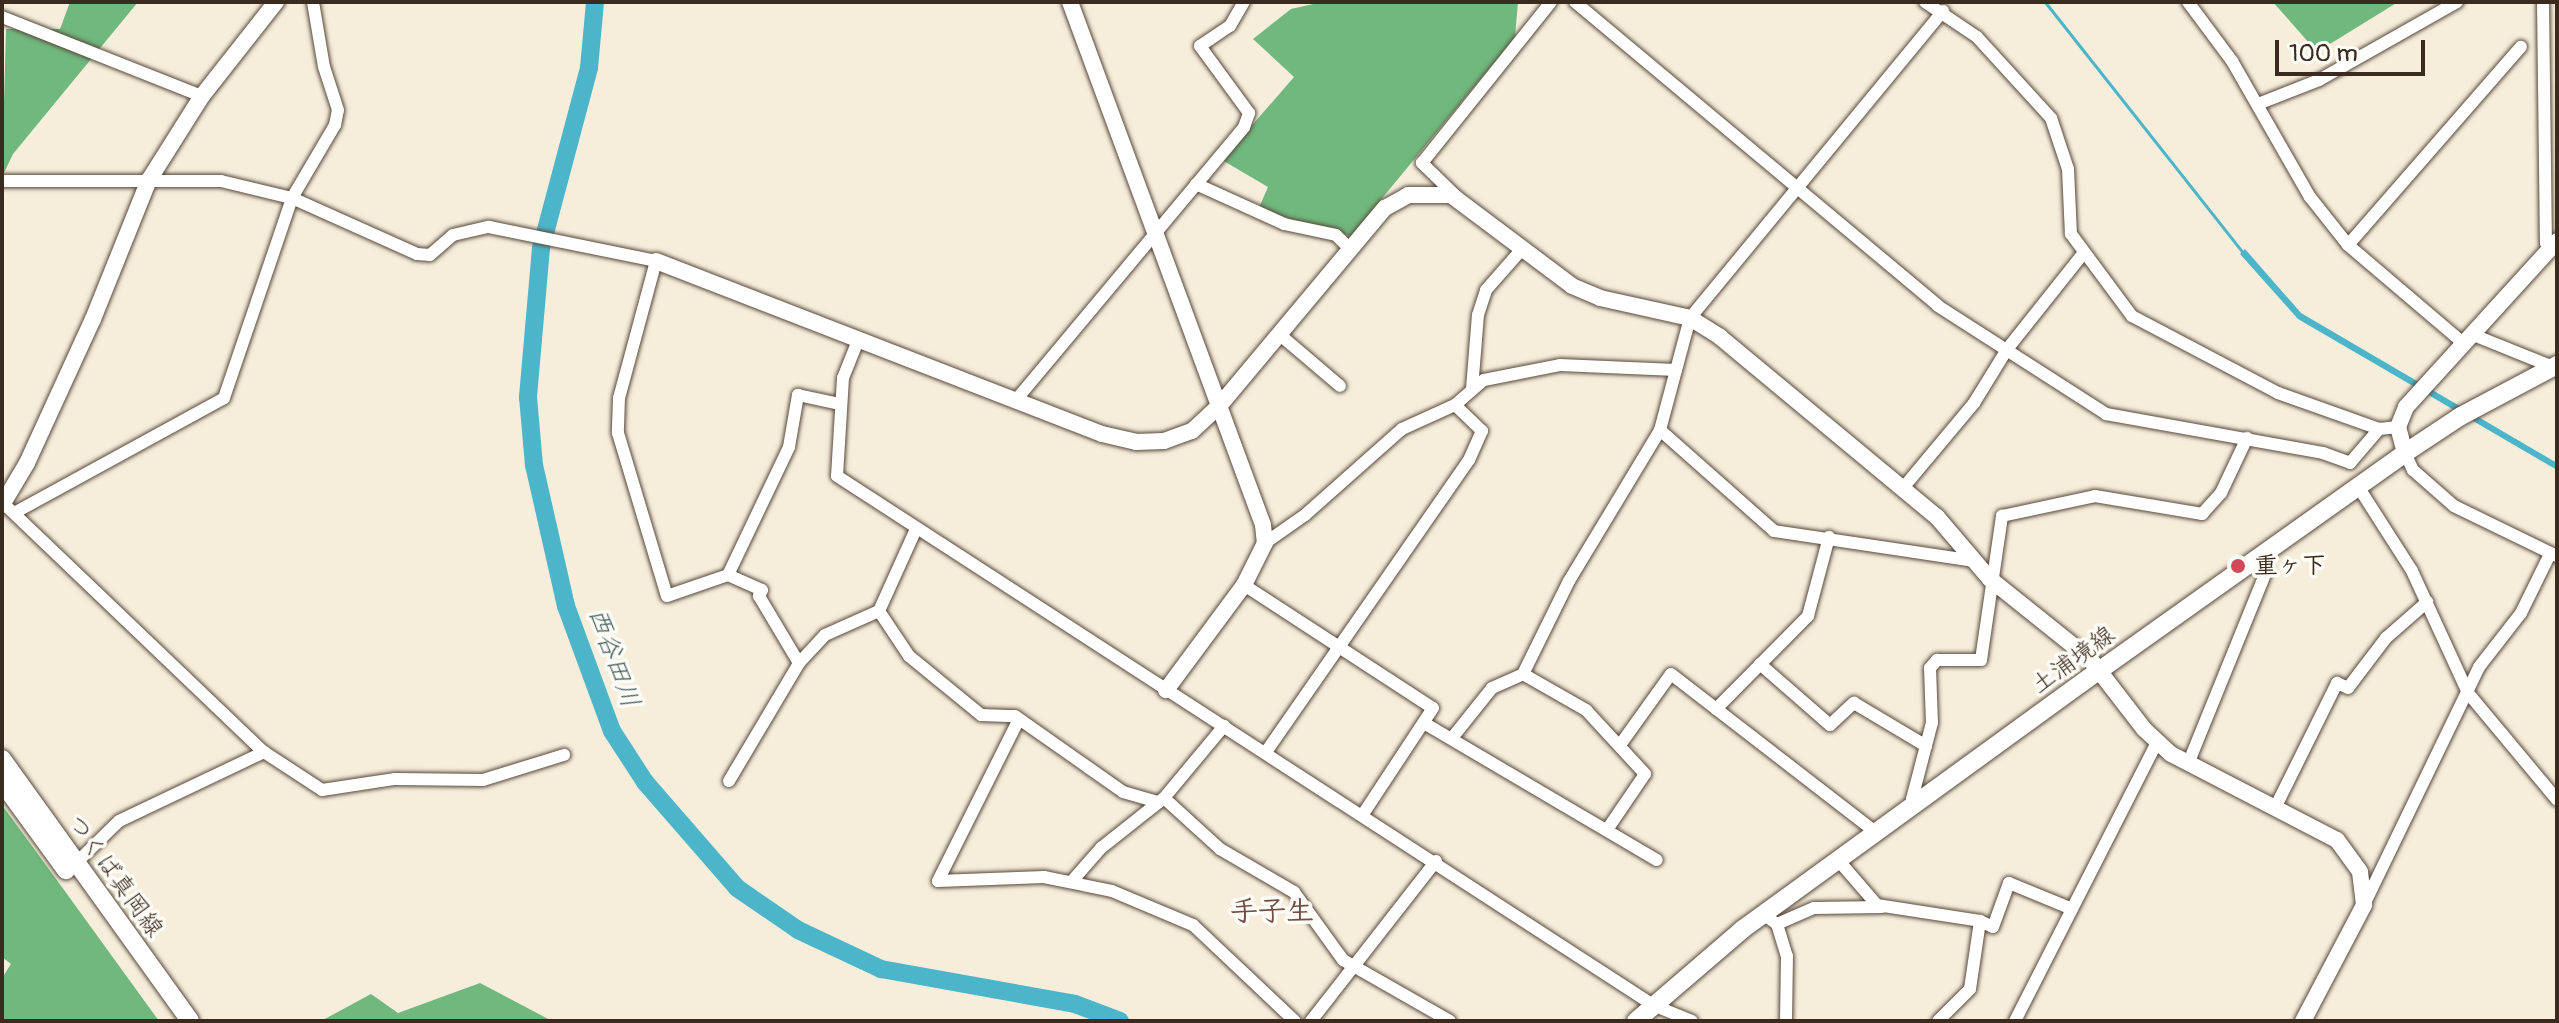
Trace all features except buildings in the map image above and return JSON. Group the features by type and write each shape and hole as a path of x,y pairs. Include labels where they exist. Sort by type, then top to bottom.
{"main road":[{"name":"土浦境線","path":"1636,1021 1653,1005 1770,919 1839,861 2100,670 2405,453 2555,366"},
{"name":"つくば真岡線","path":"2,759 175,1021"},
{"name":"つくば真岡線","path":"2,782 190,1021"}],"street":[{"path":"7,507 93,319 149,180 202,96 276,2"},
{"path":"7,507 224,398 292,198 335,125 338,110 324,67 313,2"},
{"path":"1070,2 1220,405 1265,543"},
{"path":"1016,400 1244,127 1249,113 1200,46 1230,26 1244,2"},
{"path":"1551,2 1422,163 1459,199 1572,286 1600,298 1690,318 1937,517 1990,579 2100,670 2157,742 2188,764 2337,840 2349,853 2363,884 2364,905"},
{"path":"1575,2 1801,188 1938,306 2008,348 2106,414 2247,438 2350,463 2379,429"},
{"path":"1925,2 1943,11 2006,63 2051,118 2068,169 2072,201 2068,224 2082,255 2132,316 2278,393 2379,429 2398,427"},
{"path":"2188,2 2258,104 2286,163 2348,245 2467,339 2555,366"},
{"path":"2258,104 2319,80 2457,2"},
{"path":"2543,2 2546,243 2554,244"},
{"path":"1452,738 1492,688 1523,674 1569,581 1660,430 1690,318 1801,188 1943,11"},
{"path":"2,17 202,96"},
{"path":"2348,245 2521,47"},
{"path":"2,181 221,181 292,198 417,254 430,255 453,235 475,228 552,236 656,261 1016,400 1136,442 1164,441 1192,431 1220,405 1385,208 1408,195 1442,193 1459,199"},
{"path":"1196,184 1284,224 1336,235 1349,248"},
{"path":"2303,1021 2364,905 2479,667 2521,613 2554,555 2454,506 2413,470 2398,427 2406,407 2554,244"},
{"path":"1472,389 1478,315 1486,290 1522,249"},
{"path":"1903,488 1974,403 2008,348 2082,255"},
{"path":"656,261 619,398 622,453 667,596 728,575 762,590 759,596 799,663"},
{"path":"1279,334 1340,386"},
{"path":"859,338 843,378 837,476 1436,861 1653,1005 1692,1021"},
{"path":"1166,690 1244,585 1265,543 1305,515 1402,429 1455,405 1484,380 1560,365 1676,370"},
{"path":"728,575 789,447 798,395 840,404"},
{"path":"1266,752 1469,460 1482,431 1455,405"},
{"path":"1660,430 1774,531 1974,561"},
{"path":"1916,805 1912,799 1932,723 1930,668 1937,660 1981,660 2000,521 2007,512 2095,496 2202,514 2221,493 2247,438"},
{"path":"2359,488 2412,571 2468,693 2557,800"},
{"path":"7,507 264,752 322,790 395,779 483,780 564,755"},
{"path":"729,781 799,663 825,635 879,611 916,529"},
{"path":"1716,709 1808,616 1829,537"},
{"path":"2188,764 2266,572 2264,556"},
{"path":"1244,585 1433,708 1363,814"},
{"path":"2275,808 2337,683 2348,688 2386,638 2427,602"},
{"path":"879,611 909,656 981,715 1019,719 1123,792 1162,800 1220,849 1294,892 1343,960 1450,1021"},
{"path":"1760,664 1830,725 1854,703 1926,746"},
{"path":"1523,674 1586,710 1645,774 1607,830"},
{"path":"1620,745 1671,674 1877,833"},
{"path":"1019,719 938,881 1073,880 1193,925 1295,1021"},
{"path":"1424,723 1657,860"},
{"path":"1073,880 1101,848 1162,800 1224,726"},
{"path":"2015,1021 2157,742"},
{"path":"71,867 119,821 264,752"},
{"path":"1311,1021 1436,861"},
{"path":"1839,861 1868,897 1883,907"},
{"path":"1786,1021 1787,956 1770,919 1814,908 1883,907 1980,921 1993,927 2009,883 2072,909"},
{"path":"1938,1021 1970,989 1980,921"}],"green space":[{"path":"70,2 138,2 13,154 2,177 6,29 60,29"},
{"path":"1322,2 1518,2 1515,37 1351,236 1258,210 1268,187 1222,160 1294,77 1253,39 1291,9"},
{"path":"2273,2 2398,2 2317,52"},
{"path":"2,805 159,1021 2,1021 2,978 11,964 2,957"},
{"path":"480,983 552,1021 321,1021 371,994 398,1013"}],"water":[{"path":"2245,249 2301,313 2557,463 2557,470 2298,319 2240,254"}],"waterway":[{"name":"西谷田川","path":"595,2 589,68 541,248 528,397 534,465 566,606 612,731 645,782 737,888 798,930 881,969 1075,1004 1120,1021"},
{"path":"2045,2 2244,254"}],"place":[{"name":"重ヶ下","path":"2238,566"}],"district":[{"name":"手子生","path":"1272,912"}]}
